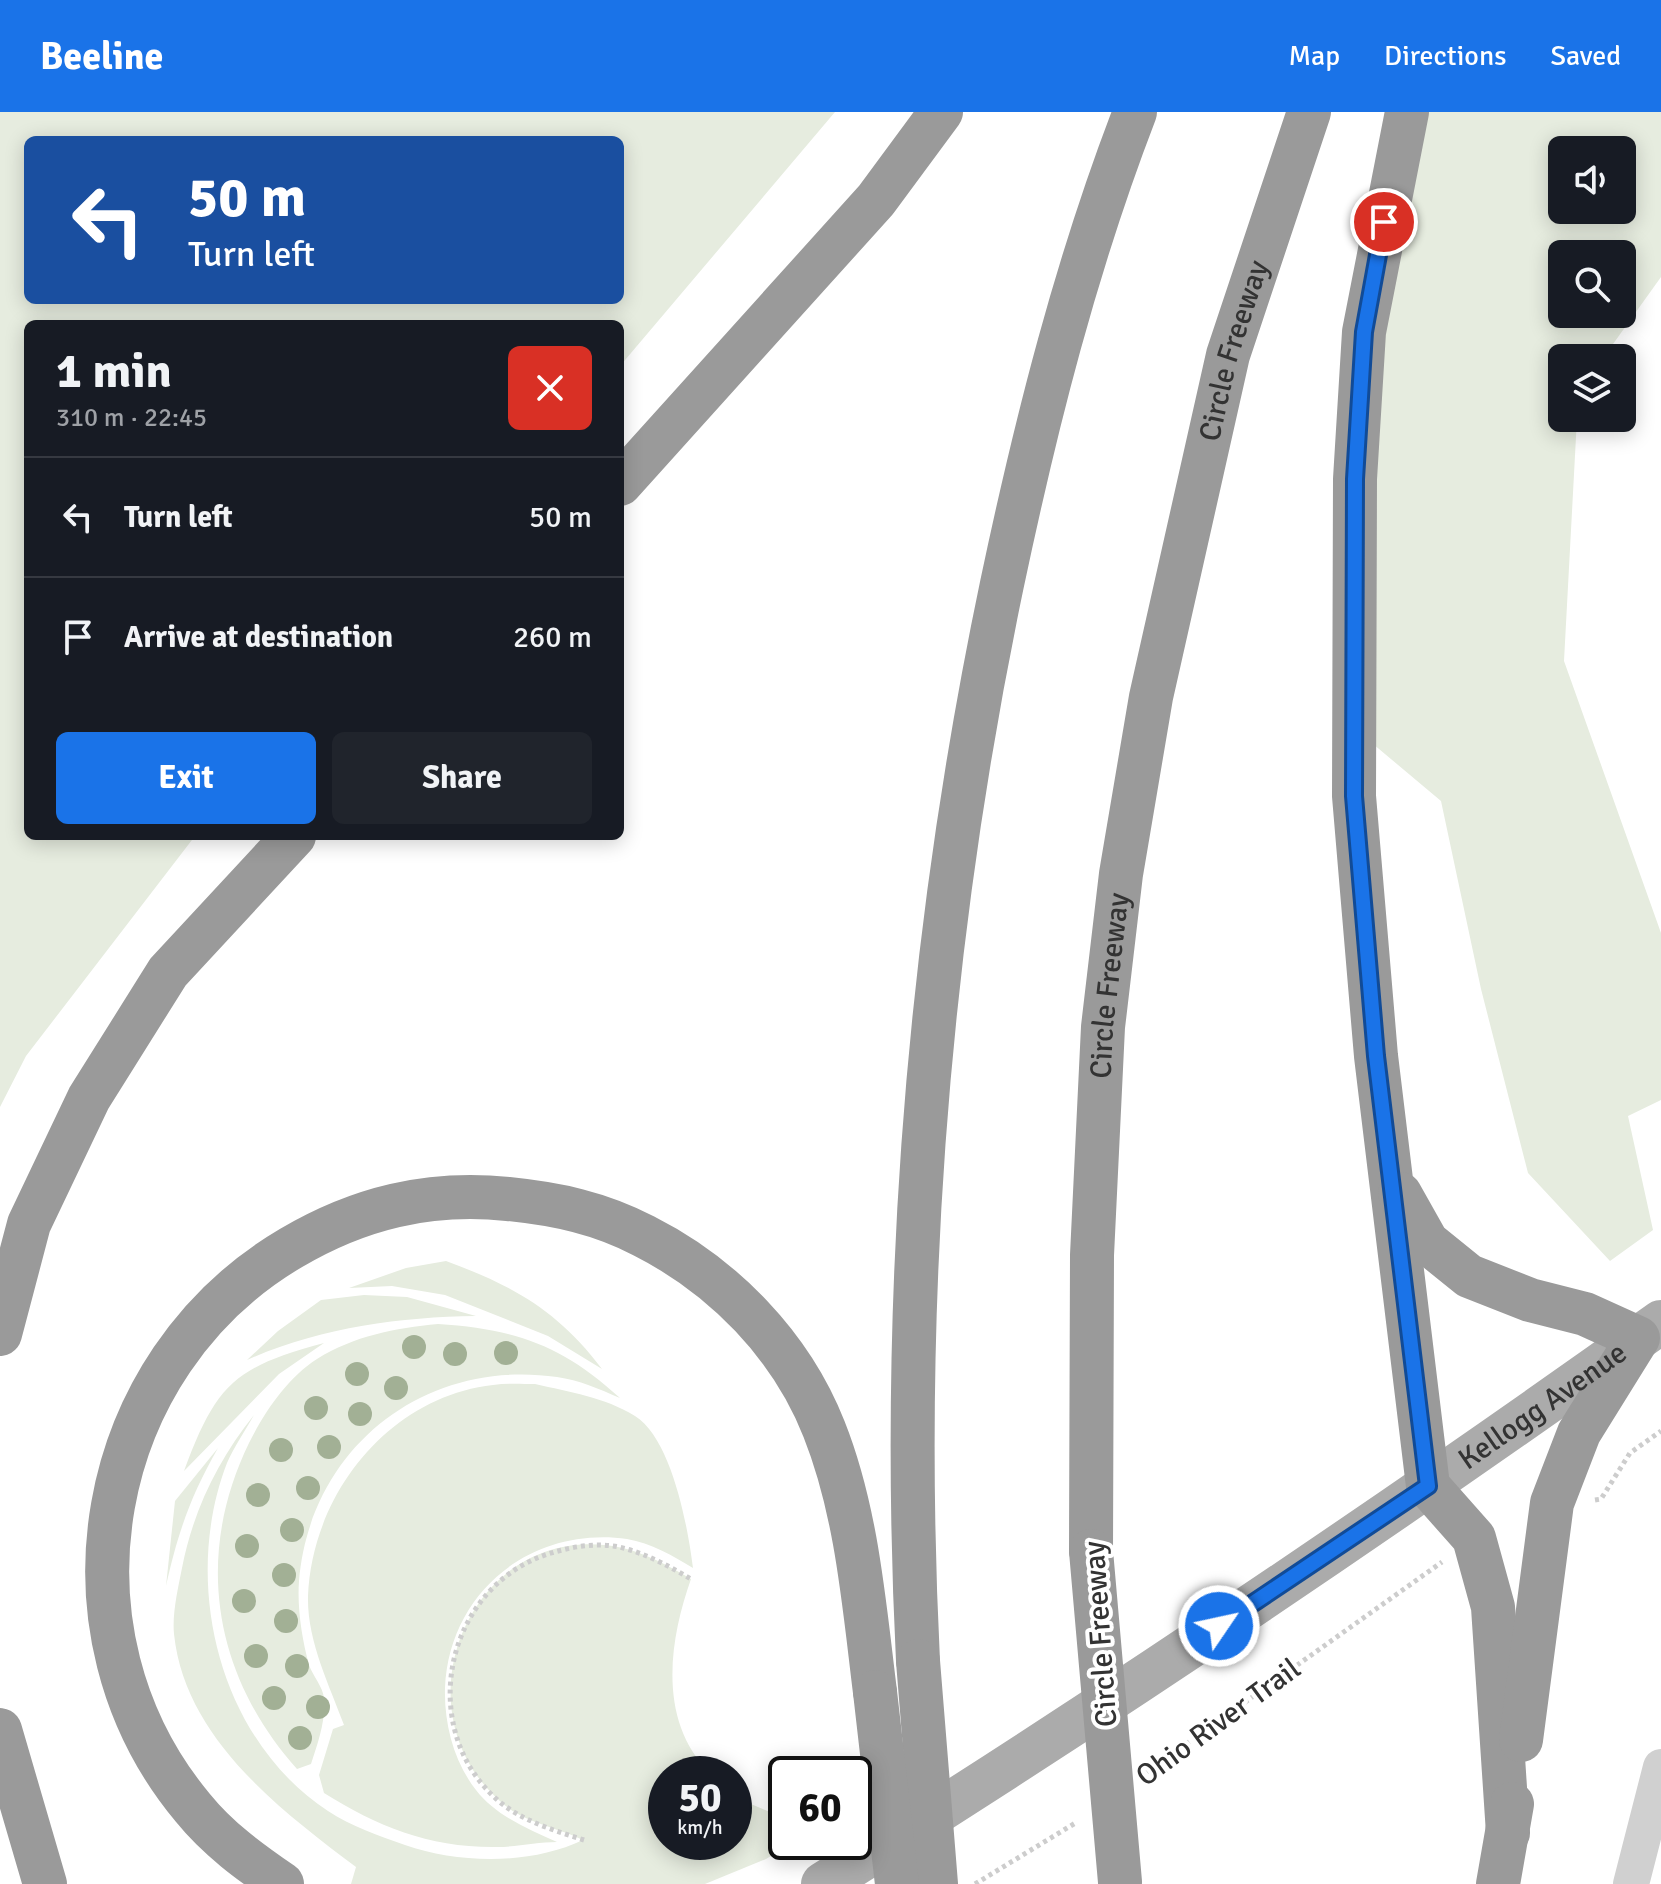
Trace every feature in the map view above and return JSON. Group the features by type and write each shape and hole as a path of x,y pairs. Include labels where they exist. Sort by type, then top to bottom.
{"highway":[{"path":"624,480 876,200 941,112"},
{"path":"936,1884 918,1661 912,1539 915,1322 926,1105 948,891 981,684 1030,448 1097,210 1135,112"},
{"name":"Circle Freeway","path":"1120,1883 1091,1551 1093,1240 1103,1027 1121,874 1151,697 1228,355 1309,112"},
{"path":"1407,112 1364,332 1355,479 1354,796 1376,1056 1428,1486 1474,1538 1493,1607 1508,1833"},
{"path":"0,1334 29,1224 89,1098 168,972 290,840"},
{"path":"1393,1181 1427,1242 1469,1276 1530,1300 1650,1330 1579,1433 1552,1503 1508,1833 1498,1884"},
{"path":"282,1884 223,1839 193,1809 146,1738 128,1693 108,1612 106,1563 119,1471 151,1391 173,1353 202,1318 265,1263 350,1217 393,1204 432,1197 487,1197 582,1210 661,1244 734,1298 777,1347 824,1427 848,1506 875,1692 897,1884"},
{"path":"0,1730 45,1884"}],"main road":[{"name":"Kellogg Avenue","path":"823,1884 1037,1750 1428,1486 1650,1330"}],"street":[{"path":"1631,1884 1661,1767"}],"path":[{"path":"1601,1499 1624,1460 1661,1431"},
{"path":"584,1840 543,1827 501,1803 470,1768 452,1723 449,1676 461,1630 487,1590 500,1580 525,1561 571,1546 618,1547 664,1563 691,1579"},
{"name":"Ohio River Trail","path":"1144,1774 1443,1561"},
{"path":"975,1884 1082,1819"}],"shaded area":[{"path":"0,112 835,112 624,361 624,320 24,320 24,840 192,840 26,1056 0,1107"},
{"path":"1407,112 1661,112 1661,277 1636,312 1636,240 1548,240 1548,328 1624,328 1613,344 1548,344 1548,432 1576,432 1564,661 1661,933 1661,1100 1628,1116 1653,1230 1610,1261 1528,1173 1481,989 1441,801 1354,728 1355,479"},
{"path":"446,1261 493,1280 533,1303 569,1331 602,1369 548,1336 445,1295 392,1286 349,1288 406,1268"},
{"path":"364,1295 407,1297 476,1316 359,1326 302,1340 247,1360 278,1331 321,1300"},
{"path":"438,1324 491,1330 536,1343 578,1365 620,1398 557,1377 508,1375 462,1382 420,1398 382,1422 350,1453 325,1490 308,1533 299,1581 299,1613 304,1645 309,1665 323,1694 324,1715 311,1764 297,1769 269,1733 246,1694 230,1654 221,1613 218,1571 221,1528 232,1486 262,1420 286,1386 306,1367 331,1351 360,1339"},
{"path":"324,1343 279,1374 184,1471 207,1418 232,1384 269,1361"},
{"path":"535,1384 611,1404 635,1416 648,1427 659,1444 676,1486 693,1568 662,1550 636,1541 592,1538 559,1543 528,1555 502,1573 479,1595 462,1622 450,1654 445,1688 449,1729 456,1755 468,1779 493,1807 513,1821 557,1842 497,1847 450,1844 385,1825 324,1793 319,1775 333,1729 344,1725 311,1629 308,1596 313,1558 324,1522 341,1488 363,1457 389,1430 420,1409 455,1393 493,1385"},
{"path":"254,1415 227,1463 214,1509 208,1557 210,1606 219,1655 236,1701 259,1743 290,1780 328,1811 385,1838 449,1856 518,1858 583,1840 510,1809 469,1763 453,1718 452,1672 464,1629 489,1591 523,1562 567,1546 618,1547 647,1556 691,1579 677,1628 672,1680 682,1730 696,1756 648,1756 648,1860 752,1860 752,1804 768,1811 768,1858 705,1884 351,1884 356,1867 267,1795 216,1738 196,1706 182,1671 174,1634 177,1592 200,1506 229,1450"},
{"path":"218,1448 186,1514 166,1586 175,1501"}],"route":[{"path":"1219,1626 1428,1486 1376,1056 1354,796 1355,479 1364,332 1384,222"}]}
